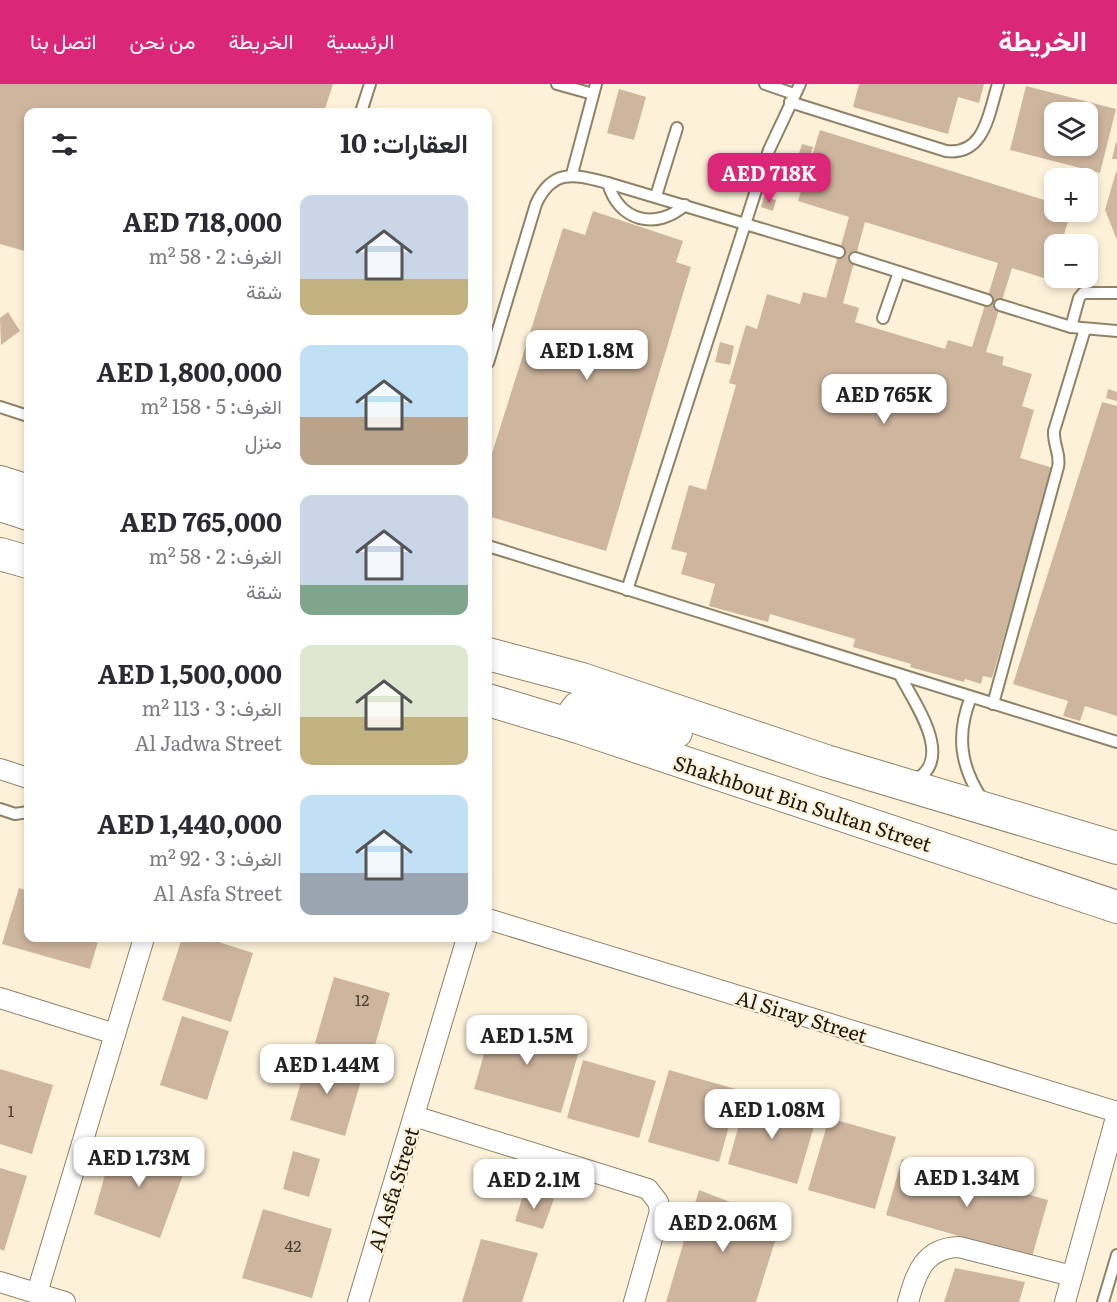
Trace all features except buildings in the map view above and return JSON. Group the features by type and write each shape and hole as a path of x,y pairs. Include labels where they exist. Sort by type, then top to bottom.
{"main road":[{"path":"0,482 24,490"},
{"path":"0,505 24,513"},
{"path":"0,554 24,561"},
{"path":"492,655 582,680 826,761 994,813 1110,841"},
{"name":"Shakhbout Bin Sultan Street","path":"492,701 578,727 1110,909"},
{"path":"578,727 572,716 578,708 584,707 762,756 826,761"}],"street":[{"path":"0,770 24,777"},
{"name":"Al Siray Street","path":"492,920 1117,1113"},
{"path":"37,1293 143,942"},
{"name":"Al Asfa Street","path":"358,1302 466,942"},
{"path":"0,998 115,1034"},
{"path":"1065,1302 1112,1153 1117,1113"},
{"path":"414,1116 648,1189 658,1202 658,1219 634,1302"},
{"path":"908,1302 922,1263 934,1252 950,1247 959,1247 1072,1276"},
{"path":"0,1282 65,1302"}],"lane":[{"path":"362,108 370,84"},
{"path":"557,84 594,89 572,174"},
{"path":"765,84 795,93 946,151 960,152 973,146 981,135 998,84"},
{"path":"627,590 744,222 769,150 795,93"},
{"path":"656,196 677,128"},
{"path":"492,350 536,204 553,182 572,174 656,196 839,252"},
{"path":"608,183 616,203 634,217 657,220 667,218 685,205"},
{"path":"855,258 987,300"},
{"path":"883,318 899,272"},
{"path":"1071,327 1079,298 1083,293 1117,293"},
{"path":"1000,305 1071,327 1117,331"},
{"path":"993,704 1058,467 1059,455 1054,432 1085,329"},
{"path":"0,407 24,415"},
{"path":"492,548 1117,742"},
{"path":"900,675 924,722 934,750 926,773 905,785"},
{"path":"971,697 962,727 963,758 974,788 994,813"},
{"path":"0,809 15,814 24,813"},
{"path":"1103,1302 1117,1255"}]}
